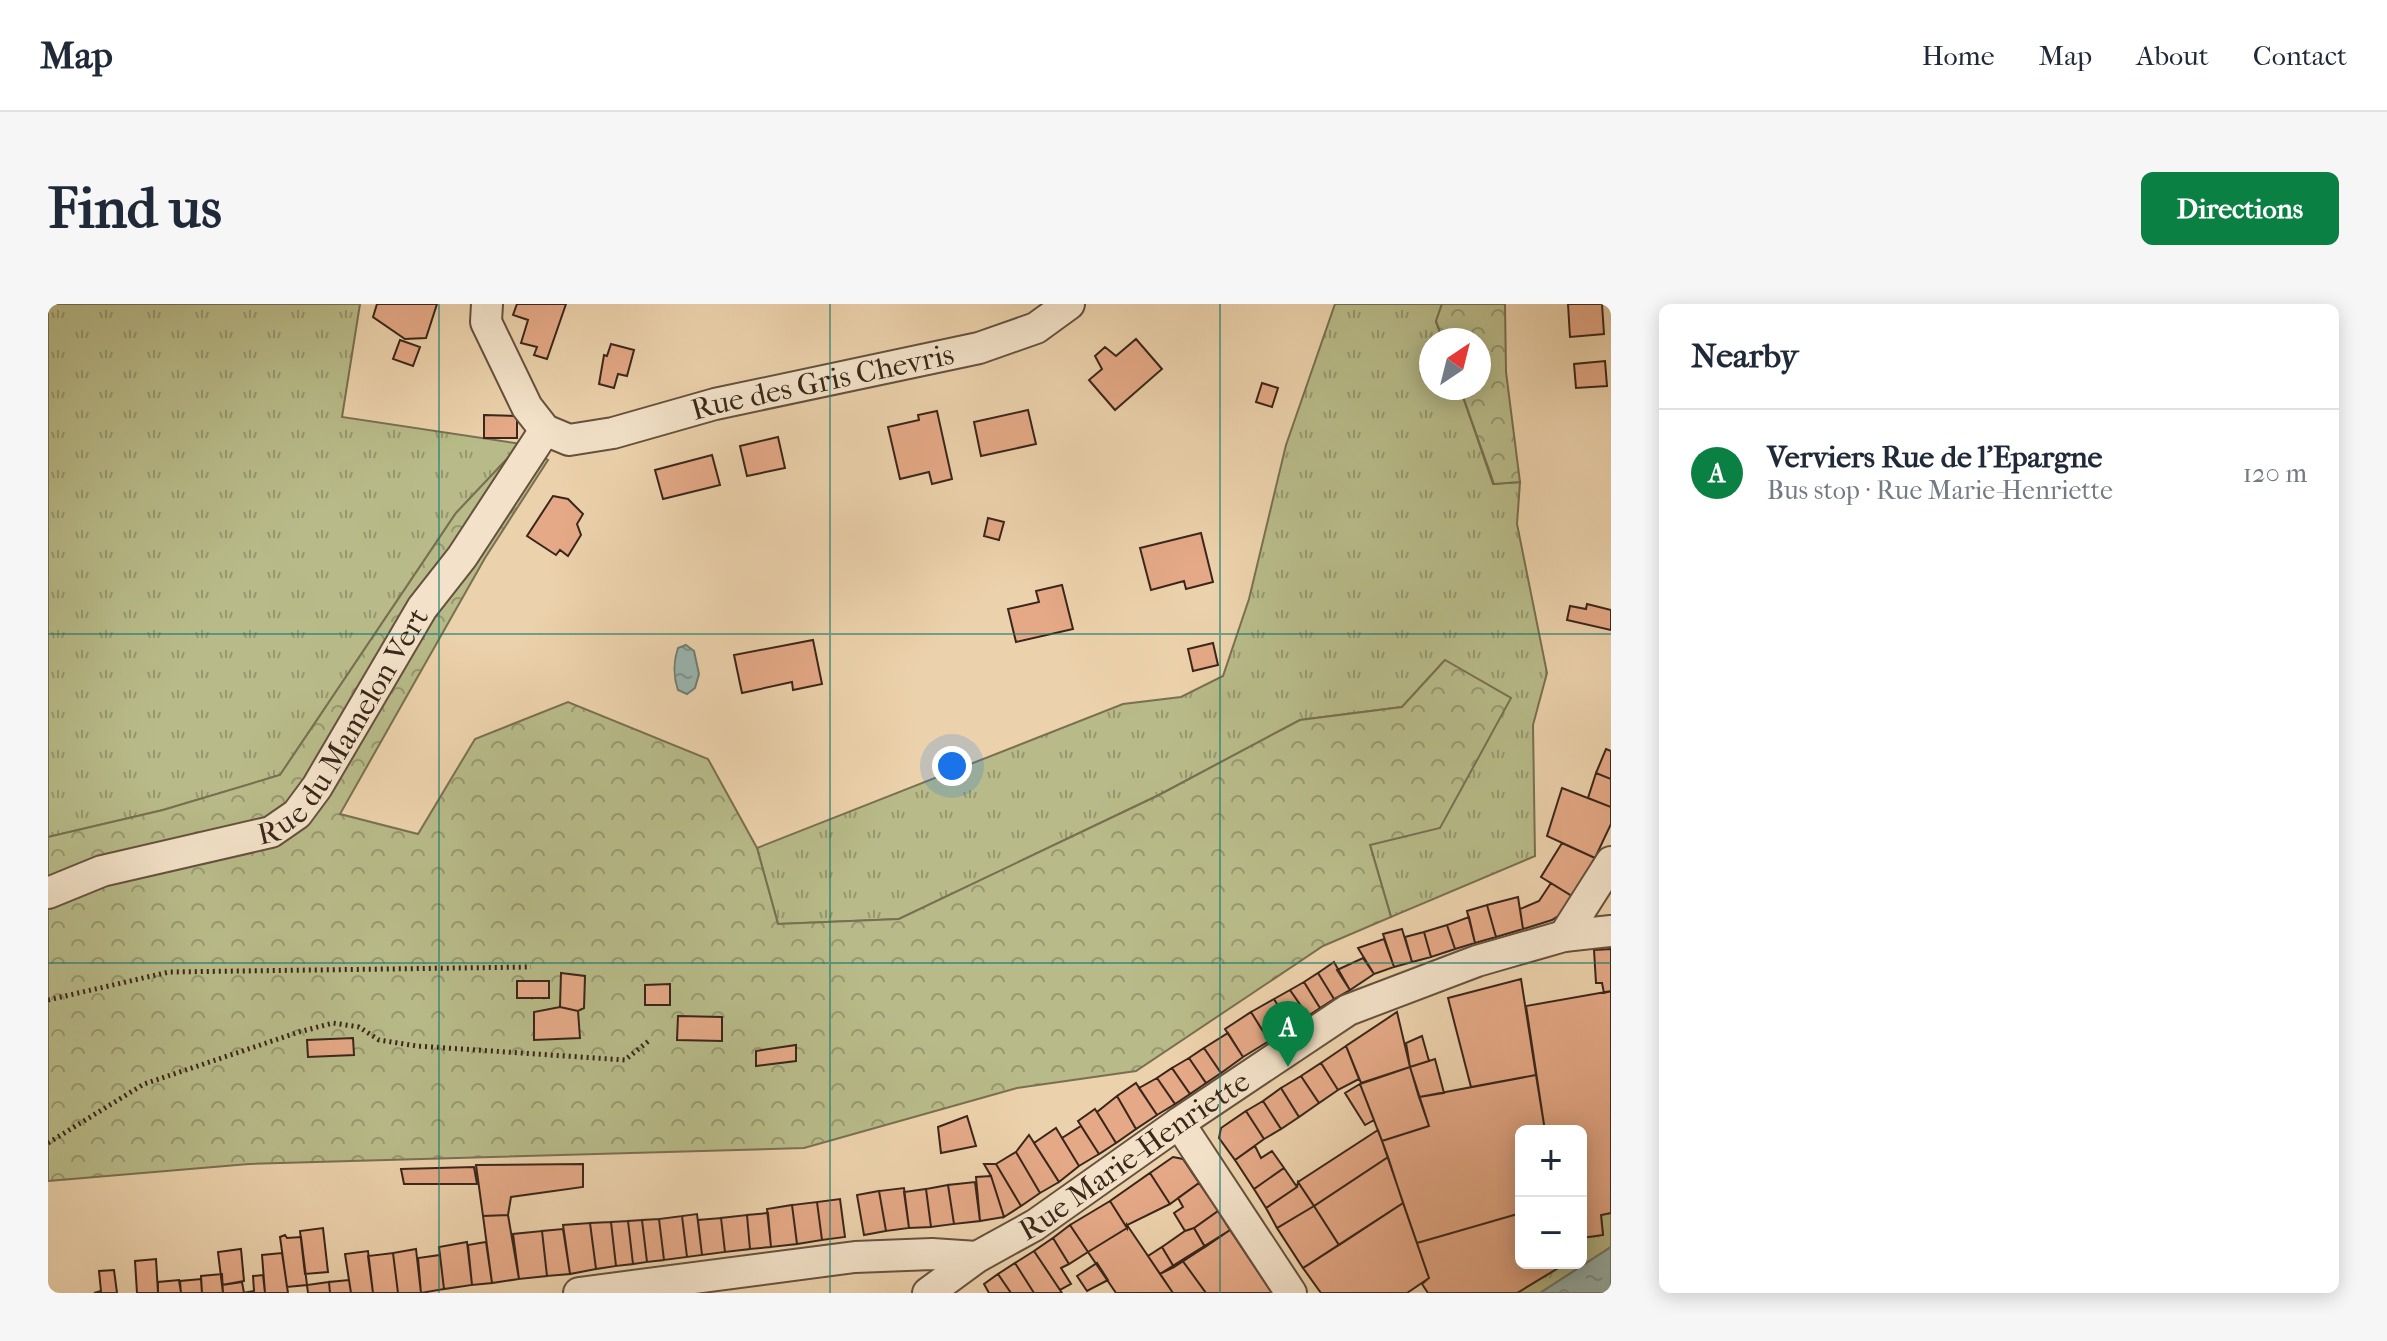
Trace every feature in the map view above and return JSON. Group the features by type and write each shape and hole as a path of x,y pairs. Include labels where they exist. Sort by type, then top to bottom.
{"street":[{"path":"487,304 486,322 527,407 557,435"},
{"name":"Rue des Gris Chevris","path":"557,435 613,433 715,404 979,348 1036,328 1069,304"},
{"name":"Rue du Mamelon Vert","path":"48,893 102,871 271,832 297,814 317,787 422,608 557,435"},
{"path":"1564,936 1611,862"},
{"name":"Rue Marie-Henriette","path":"928,1293 977,1257 1035,1225 1179,1123 1348,1010 1477,961 1564,936 1611,931"},
{"path":"1179,1123 1291,1293"},
{"path":"579,1293 855,1257 932,1254 977,1257"}],"path":[{"path":"48,1000 169,972 531,967"},
{"path":"48,1143 144,1084 333,1023 359,1027 379,1040 417,1046 625,1060 651,1039"}],"green space":[{"path":"48,304 360,304 342,417 521,444 456,513 280,775 163,810 48,837"},
{"path":"1335,304 1442,304 1436,322 1438,328 1419,328 1419,400 1464,400 1493,484 1520,482 1517,524 1547,673 1533,725 1535,856 1391,917 1370,845 1445,660 1402,707 1300,720 1159,795 899,919 778,924 757,848 1123,704 1181,697 1223,676 1249,599 1286,445"},
{"path":"1442,304 1505,304 1506,372 1520,482 1494,484 1464,400 1491,400 1491,328 1439,328 1436,321"},
{"path":"521,444 548,460 485,558 340,814 418,834 475,739 568,702 708,759 757,848 778,924 899,919 1159,795 1300,720 1402,707 1445,660 1511,698 1440,828 1370,845 1391,917 1323,946 1136,1071 1017,1088 804,1148 249,1164 48,1181 48,837 163,810 280,775 456,513"},
{"path":"1611,1213 1611,1247 1587,1263 1587,1237 1603,1235 1601,1215"},
{"path":"1555,1269 1577,1269 1540,1293 1517,1293"}],"water":[{"path":"686,645 694,651 699,674 695,688 687,694 678,690 674,669 678,648"},
{"path":"1611,1247 1611,1293 1540,1293 1577,1269 1587,1269 1587,1263"}],"building":[{"path":"377,304 437,304 426,338 405,339 373,317"},
{"path":"517,304 566,304 547,359 534,355 537,347 521,343 528,320 513,315"},
{"path":"1568,304 1602,304 1604,334 1570,337"},
{"path":"1136,339 1162,369 1115,410 1089,380 1102,369 1095,356 1105,347 1116,356"},
{"path":"400,340 420,347 413,366 393,359"},
{"path":"611,344 634,350 627,376 618,374 614,388 599,384 604,355 607,356"},
{"path":"1605,361 1607,386 1576,388 1574,364"},
{"path":"1262,383 1278,388 1272,407 1256,402"},
{"path":"1028,410 1036,444 981,456 974,422"},
{"path":"937,411 952,479 932,484 929,472 900,479 888,427 919,420 918,415"},
{"path":"484,415 517,416 517,438 484,438"},
{"path":"778,437 785,468 747,476 740,446"},
{"path":"712,455 720,485 663,499 655,470"},
{"path":"553,496 568,499 583,514 577,524 581,535 568,556 560,550 556,555 527,536"},
{"path":"988,518 1004,522 999,540 984,536"},
{"path":"1201,533 1213,582 1186,589 1184,581 1151,590 1140,548"},
{"path":"1062,585 1073,629 1016,642 1008,609 1039,602 1036,591"},
{"path":"1587,604 1611,610 1611,630 1567,620 1570,606 1586,609"},
{"path":"813,640 822,684 793,690 792,682 742,693 734,655"},
{"path":"1213,643 1218,665 1193,671 1188,649"},
{"path":"1606,749 1611,751 1611,779 1596,773"},
{"path":"1596,773 1611,779 1611,807 1588,798"},
{"path":"1562,788 1611,807 1611,824 1595,858 1547,836"},
{"path":"1562,843 1595,858 1572,896 1541,877"},
{"path":"1551,883 1572,896 1561,914 1523,929 1520,909 1539,901"},
{"path":"1518,897 1523,929 1496,937 1487,905"},
{"path":"1487,905 1496,937 1475,943 1467,911"},
{"path":"1469,917 1475,943 1455,949 1447,925"},
{"path":"1447,925 1455,949 1431,957 1424,932"},
{"path":"1402,929 1412,962 1394,967 1383,934"},
{"path":"1424,932 1431,957 1412,962 1405,937"},
{"path":"1384,939 1394,967 1374,974 1358,948"},
{"path":"1611,949 1611,991 1604,993 1602,983 1596,983 1594,950"},
{"path":"1363,958 1374,974 1350,990 1337,970"},
{"path":"1334,962 1350,990 1334,999 1318,973"},
{"path":"561,973 585,976 584,1008 578,1011 560,1007"},
{"path":"1318,973 1334,999 1320,1008 1304,982"},
{"path":"1521,979 1536,1075 1471,1087 1448,998"},
{"path":"517,981 549,981 549,998 517,998"},
{"path":"1304,982 1320,1008 1308,1016 1290,990"},
{"path":"670,984 670,1005 645,1005 645,985"},
{"path":"1290,990 1308,1016 1291,1027 1274,999"},
{"path":"1611,991 1611,1213 1601,1215 1603,1235 1587,1237 1587,1125 1544,1125 1526,1006"},
{"path":"1274,999 1291,1027 1269,1041 1251,1012"},
{"path":"560,1007 578,1011 580,1038 534,1040 534,1012"},
{"path":"1251,1012 1269,1041 1243,1057 1225,1029"},
{"path":"1397,1012 1410,1067 1361,1083 1346,1046"},
{"path":"678,1016 722,1017 722,1041 677,1040"},
{"path":"1228,1033 1243,1057 1221,1073 1204,1048"},
{"path":"1422,1036 1429,1061 1410,1067 1406,1043"},
{"path":"353,1038 354,1055 308,1057 307,1040"},
{"path":"796,1045 796,1061 756,1066 756,1051"},
{"path":"1346,1046 1359,1079 1338,1090 1321,1063"},
{"path":"1204,1048 1221,1073 1206,1083 1189,1058"},
{"path":"1189,1058 1206,1083 1190,1094 1172,1068"},
{"path":"1435,1059 1444,1093 1419,1097 1410,1067"},
{"path":"1321,1063 1338,1090 1319,1103 1301,1076"},
{"path":"1410,1067 1429,1126 1382,1141 1360,1084"},
{"path":"1172,1068 1190,1094 1175,1104 1157,1078"},
{"path":"1536,1075 1544,1125 1515,1125 1515,1215 1417,1243 1382,1141 1429,1126 1419,1097"},
{"path":"1301,1076 1319,1103 1299,1117 1281,1088"},
{"path":"1157,1078 1175,1104 1157,1115 1139,1088"},
{"path":"1136,1083 1157,1115 1136,1129 1117,1096"},
{"path":"1360,1084 1374,1120 1365,1125 1345,1093"},
{"path":"1281,1088 1299,1117 1281,1129 1263,1101"},
{"path":"1117,1096 1136,1129 1116,1143 1097,1112"},
{"path":"1263,1101 1281,1129 1264,1139 1246,1111"},
{"path":"1095,1109 1116,1143 1099,1154 1078,1121"},
{"path":"1246,1111 1264,1139 1235,1160 1219,1138 1221,1128"},
{"path":"967,1116 976,1146 941,1153 938,1127"},
{"path":"1081,1126 1099,1154 1079,1166 1062,1138"},
{"path":"1056,1128 1079,1166 1059,1182 1034,1143"},
{"path":"1378,1130 1388,1157 1314,1206 1298,1182"},
{"path":"1029,1135 1059,1182 1040,1193 1016,1152"},
{"path":"1255,1146 1261,1158 1272,1151 1284,1168 1254,1189 1235,1160"},
{"path":"1016,1152 1040,1193 1021,1206 996,1164"},
{"path":"1173,1157 1183,1159 1199,1183 1170,1204 1150,1173"},
{"path":"1388,1157 1403,1203 1339,1245 1314,1206"},
{"path":"583,1164 583,1187 511,1197 508,1215 483,1216 476,1165"},
{"path":"984,1164 996,1164 1021,1206 1004,1217 991,1176"},
{"path":"474,1167 477,1184 404,1184 401,1169"},
{"path":"1284,1168 1297,1187 1266,1208 1254,1189"},
{"path":"1150,1173 1170,1204 1127,1225 1127,1228 1110,1201"},
{"path":"991,1176 1004,1217 980,1221 976,1177"},
{"path":"975,1182 980,1221 954,1224 948,1185"},
{"path":"1298,1182 1314,1206 1277,1228 1266,1208 1297,1187"},
{"path":"1199,1183 1218,1211 1185,1231 1174,1213 1183,1207 1178,1198"},
{"path":"948,1185 954,1224 931,1227 926,1189"},
{"path":"904,1188 909,1228 886,1231 879,1191"},
{"path":"926,1189 931,1227 909,1228 904,1192"},
{"path":"879,1191 886,1231 864,1235 857,1195"},
{"path":"840,1199 845,1237 822,1240 817,1202"},
{"path":"1110,1201 1127,1228 1088,1252 1070,1225"},
{"path":"817,1202 822,1240 797,1244 792,1205"},
{"path":"1403,1203 1429,1278 1407,1293 1321,1293 1303,1268"},
{"path":"792,1205 797,1244 771,1247 767,1209"},
{"path":"1314,1206 1339,1245 1303,1268 1277,1228"},
{"path":"1218,1211 1230,1230 1205,1247 1194,1228"},
{"path":"768,1213 771,1247 750,1249 747,1215"},
{"path":"697,1214 702,1255 687,1257 682,1216"},
{"path":"508,1215 519,1279 492,1283 483,1216"},
{"path":"747,1215 750,1249 725,1252 721,1218"},
{"path":"1515,1215 1515,1269 1557,1269 1517,1293 1428,1293 1422,1284 1429,1278 1417,1243"},
{"path":"682,1216 687,1257 664,1260 659,1219"},
{"path":"721,1218 725,1252 702,1255 698,1220"},
{"path":"659,1219 664,1260 647,1262 642,1220"},
{"path":"642,1220 647,1262 633,1264 628,1221"},
{"path":"628,1221 633,1264 616,1266 611,1222"},
{"path":"611,1222 616,1266 596,1269 590,1223"},
{"path":"590,1223 596,1269 570,1274 563,1225"},
{"path":"1070,1225 1088,1252 1069,1264 1053,1238"},
{"path":"1127,1225 1173,1293 1116,1293 1088,1252 1127,1228"},
{"path":"323,1228 328,1272 305,1274 300,1231"},
{"path":"1194,1228 1205,1247 1174,1267 1162,1247"},
{"path":"563,1229 570,1274 547,1276 542,1231"},
{"path":"1230,1230 1272,1293 1206,1293 1182,1260"},
{"path":"542,1231 547,1276 519,1279 513,1234"},
{"path":"285,1235 287,1238 301,1237 307,1285 287,1287 280,1237"},
{"path":"1053,1238 1069,1264 1061,1268 1071,1284 1060,1290 1034,1251"},
{"path":"467,1242 472,1285 444,1289 439,1247"},
{"path":"486,1242 492,1283 472,1285 468,1245"},
{"path":"1162,1247 1174,1267 1160,1274 1148,1256"},
{"path":"241,1249 244,1281 222,1285 218,1252"},
{"path":"416,1249 421,1293 398,1293 393,1253"},
{"path":"368,1251 373,1293 351,1293 345,1254"},
{"path":"1034,1251 1062,1293 1034,1293 1015,1263"},
{"path":"282,1253 288,1293 265,1293 262,1255"},
{"path":"393,1253 398,1293 373,1293 368,1256"},
{"path":"440,1255 444,1289 421,1293 418,1258"},
{"path":"156,1259 158,1293 137,1293 135,1261"},
{"path":"1182,1260 1206,1293 1173,1293 1160,1274"},
{"path":"1015,1263 1034,1293 1011,1293 998,1274"},
{"path":"1097,1263 1108,1280 1087,1291 1077,1276"},
{"path":"114,1270 117,1293 94,1293 101,1291 99,1271"},
{"path":"222,1274 223,1293 202,1293 201,1276"},
{"path":"998,1274 1011,1293 989,1293 984,1284"},
{"path":"263,1275 265,1293 243,1293 254,1291 253,1276"},
{"path":"201,1279 202,1293 181,1293 180,1281"},
{"path":"179,1280 181,1293 158,1293 158,1282"},
{"path":"349,1280 351,1293 330,1293 329,1282"},
{"path":"242,1282 244,1293 223,1293 222,1285"},
{"path":"329,1282 330,1293 308,1293 307,1285"}],"place":[{"name":"Verviers Rue de l'Epargne","path":"1288,1067"}]}
